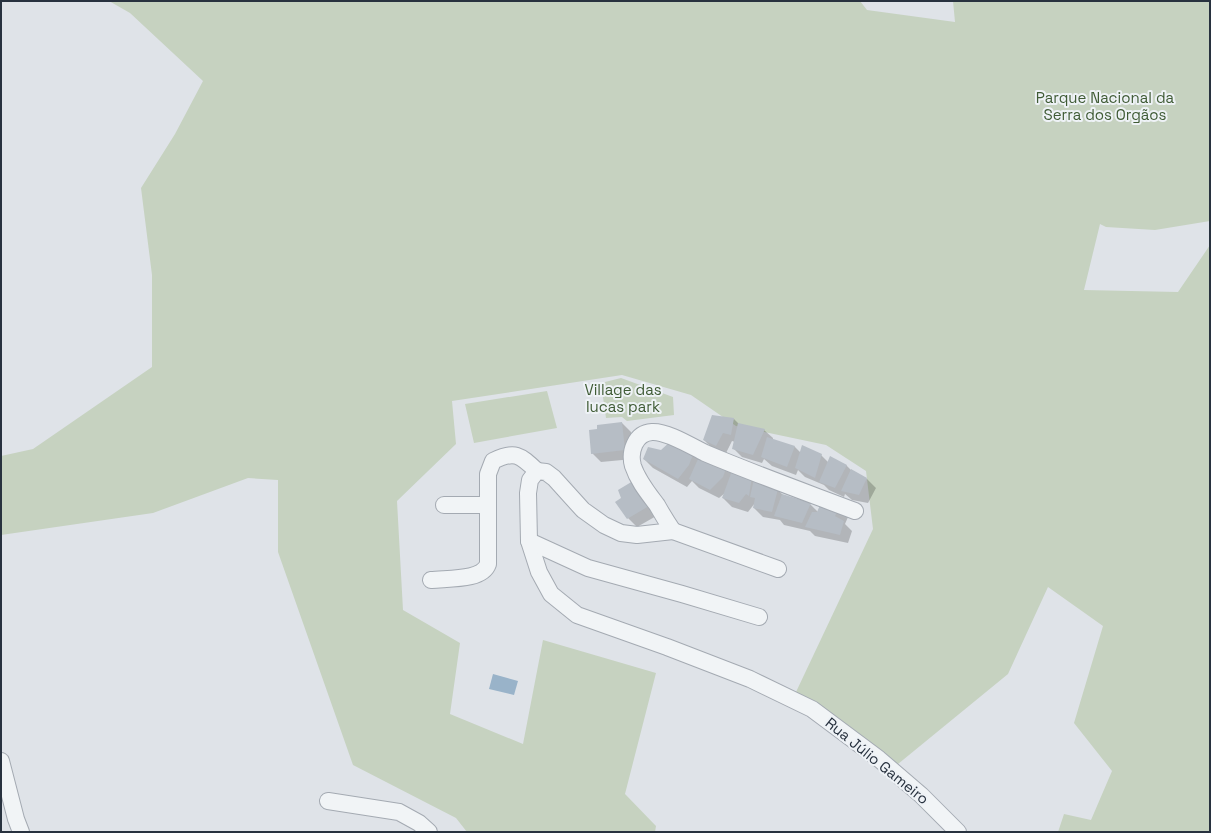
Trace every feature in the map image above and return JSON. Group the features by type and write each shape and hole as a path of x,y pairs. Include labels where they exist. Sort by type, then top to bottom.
{"street":[{"path":"673,531 639,479 633,465 632,450 636,440 646,432 664,432 705,453 855,511"},
{"path":"431,580 471,576 481,573 486,569 488,564 488,474 493,461 505,455 515,455 524,459 537,472 546,472 554,478 582,510 604,525 621,533 638,535 673,531 778,569"},
{"name":"Rua Júlio Gameiro","path":"537,472 530,480 528,493 529,541 539,572 551,594 577,615 667,647 750,679 812,709 879,759 921,795 958,832"},
{"path":"444,505 488,505"},
{"path":"529,541 588,568 759,617"},
{"path":"1,761 16,819 21,832"},
{"path":"328,801 399,812 419,823 429,832"}],"green space":[{"name":"Parque Nacional da Serra dos Orgãos","path":"109,1 860,1 867,10 955,22 953,1 1210,1 1210,221 1155,230 1106,227 1100,224 1084,290 1178,292 1210,245 1210,832 1058,832 1064,814 1091,820 1112,771 1074,723 1103,626 1048,587 1008,674 898,764 796,692 873,529 866,471 826,445 736,426 691,395 622,375 452,401 456,444 397,501 403,610 460,643 450,714 523,744 543,640 656,673 625,794 656,826 655,832 467,832 456,818 353,765 278,552 278,480 248,478 153,513 1,535 1,456 33,449 152,367 152,275 141,188 175,134 203,81 130,13"},
{"name":"Village das Iucas park","path":"621,378 673,397 674,415 627,421 622,417 606,418 601,383"},
{"path":"547,391 557,428 474,443 465,404"}],"water":[{"path":"493,674 518,681 514,695 489,689"}],"building":[{"path":"712,415 734,418 731,435 723,433 716,446 703,440"},
{"path":"622,422 625,450 591,454 589,430 597,429 597,425"},
{"path":"738,423 765,429 753,455 732,449"},
{"path":"767,437 795,446 787,467 761,457"},
{"path":"672,440 694,452 689,465 678,479 643,459 648,447 661,450"},
{"path":"802,445 822,454 815,478 795,468"},
{"path":"830,456 847,465 835,488 819,482"},
{"path":"698,459 712,464 727,466 723,477 710,490 689,479"},
{"path":"733,468 752,476 749,496 746,494 739,503 722,498"},
{"path":"851,469 867,478 859,495 841,491"},
{"path":"754,479 778,489 772,512 753,508 755,498 750,497"},
{"path":"633,481 649,506 627,519 615,502 621,498 618,490"},
{"path":"782,494 811,503 802,523 774,516"},
{"path":"821,503 840,507 835,516 844,521 840,535 805,527 812,512 817,512"}]}
